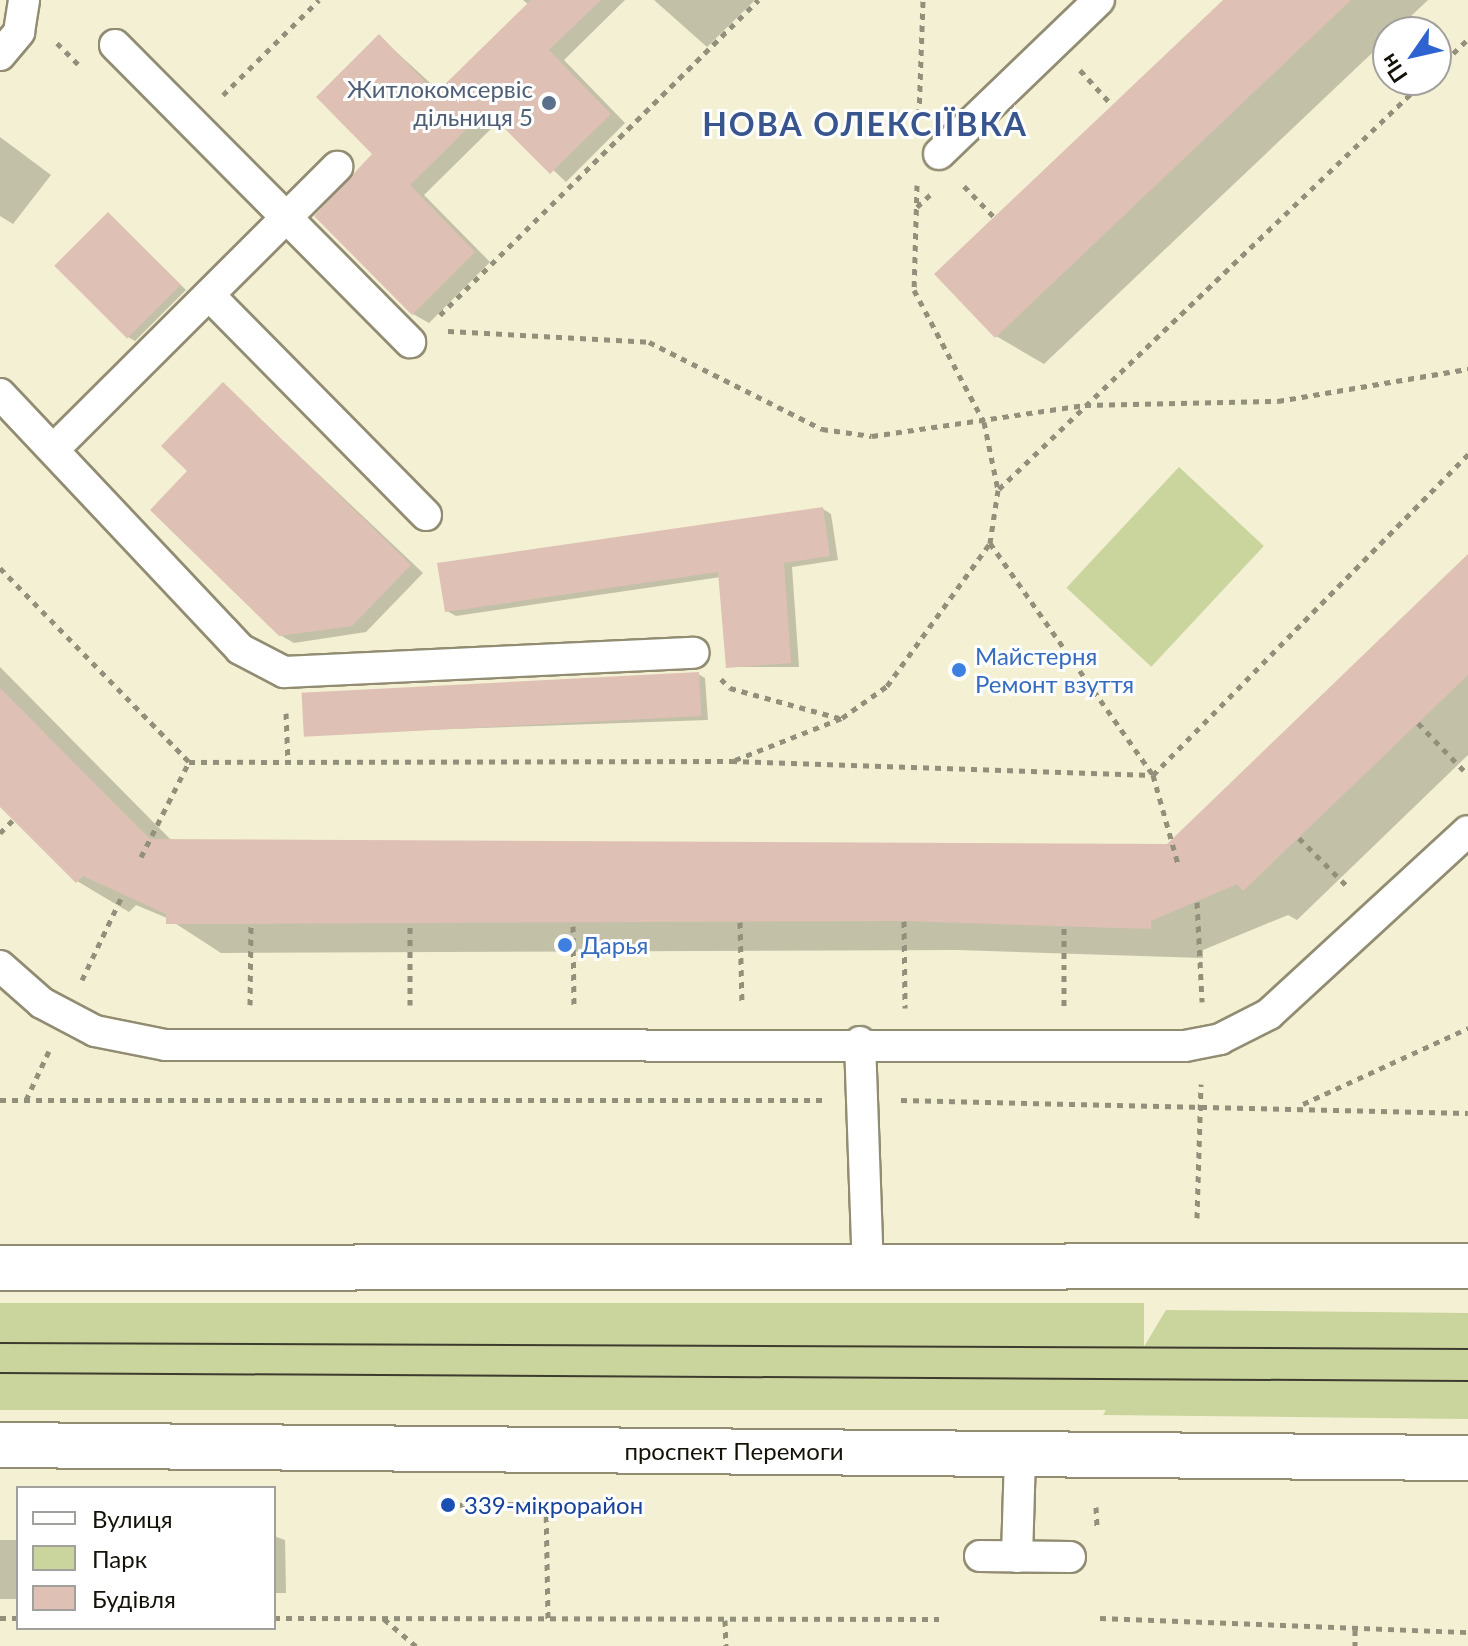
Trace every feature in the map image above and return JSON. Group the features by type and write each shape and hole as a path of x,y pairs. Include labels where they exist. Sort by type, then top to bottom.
{"main road":[{"path":"0,1268 1468,1266"},
{"name":"проспект Перемоги","path":"0,1445 1468,1458"}],"lane":[{"path":"0,55 19,32 24,0"},
{"path":"937,153 1099,0"},
{"path":"115,45 287,217 418,336"},
{"path":"54,449 337,167"},
{"path":"209,295 426,515"},
{"path":"0,394 240,649 284,672 694,653"},
{"path":"0,966 85,1026 165,1045 1202,1043 1237,1032 1285,1001 1468,831"},
{"path":"860,1042 868,1268"},
{"path":"1017,1557 1020,1454"},
{"path":"980,1556 1070,1557"}],"path":[{"path":"195,124 319,0"},
{"path":"418,336 758,0"},
{"path":"923,0 937,153 994,217"},
{"path":"1452,54 1468,39"},
{"path":"1071,61 1112,105"},
{"path":"998,490 1408,96"},
{"path":"731,761 842,718 887,686 990,543 998,490 984,422 914,290 917,178"},
{"path":"418,336 649,342 822,429 872,436 1085,405 1278,401 1468,369"},
{"path":"0,568 189,762 731,761 1153,775 1468,454"},
{"path":"990,543 1153,775 1178,864"},
{"path":"694,653 730,688 842,718"},
{"path":"284,672 288,762"},
{"path":"1418,723 1468,775"},
{"path":"141,857 189,762"},
{"path":"0,833 13,820"},
{"path":"1299,838 1362,902"},
{"path":"1197,902 1202,1043 1197,1227"},
{"path":"904,921 905,1023"},
{"path":"740,922 743,1023"},
{"path":"250,1023 251,926"},
{"path":"410,926 410,1023"},
{"path":"573,926 574,1023"},
{"path":"1064,927 1064,1023"},
{"path":"1302,1105 1468,1028"},
{"path":"0,1100 863,1100 1302,1105 1468,1113"},
{"path":"448,1505 546,1504 548,1619"},
{"path":"1096,1507 1098,1537"},
{"path":"276,1618 939,1619"},
{"path":"1100,1618 1468,1632"},
{"path":"383,1619 416,1646"},
{"path":"725,1620 726,1646"},
{"path":"1355,1630 1355,1646"}],"green space":[{"path":"1179,467 1264,546 1151,667 1066,588"},
{"path":"0,1303 1144,1303 1144,1410 0,1410"},
{"path":"1166,1310 1468,1313 1468,1419 1103,1415"}],"building":[{"path":"531,0 601,0 549,50 611,114 550,174 486,110 410,185 475,252 412,315 314,216 372,154 316,97 379,34 436,93"},
{"path":"1223,0 1351,0 995,338 934,274"},
{"path":"108,212 181,285 127,339 54,266"},
{"path":"223,382 411,565 352,626 279,636 150,510 187,471 161,446"},
{"path":"823,507 830,556 784,563 791,663 726,668 718,572 445,612 437,563"},
{"path":"1468,554 1468,675 1243,891 1237,884 1151,921 1151,929 904,921 166,924 166,914 83,876 76,883 0,807 0,688 150,839 1167,844"},
{"path":"699,672 701,716 304,737 302,693"}],"tram line":[{"path":"0,1343 1468,1349"},
{"path":"0,1373 1468,1381"}],"place":[{"name":"Житлокомсервіс дільниця 5","path":"549,103"},
{"name":"Майстерня Ремонт взуття","path":"959,670"},
{"name":"Дарья","path":"565,945"},
{"name":"339-мiкрорайон","path":"448,1505"}],"district":[{"name":"НОВА ОЛЕКСІЇВКА","path":"865,124"}]}
